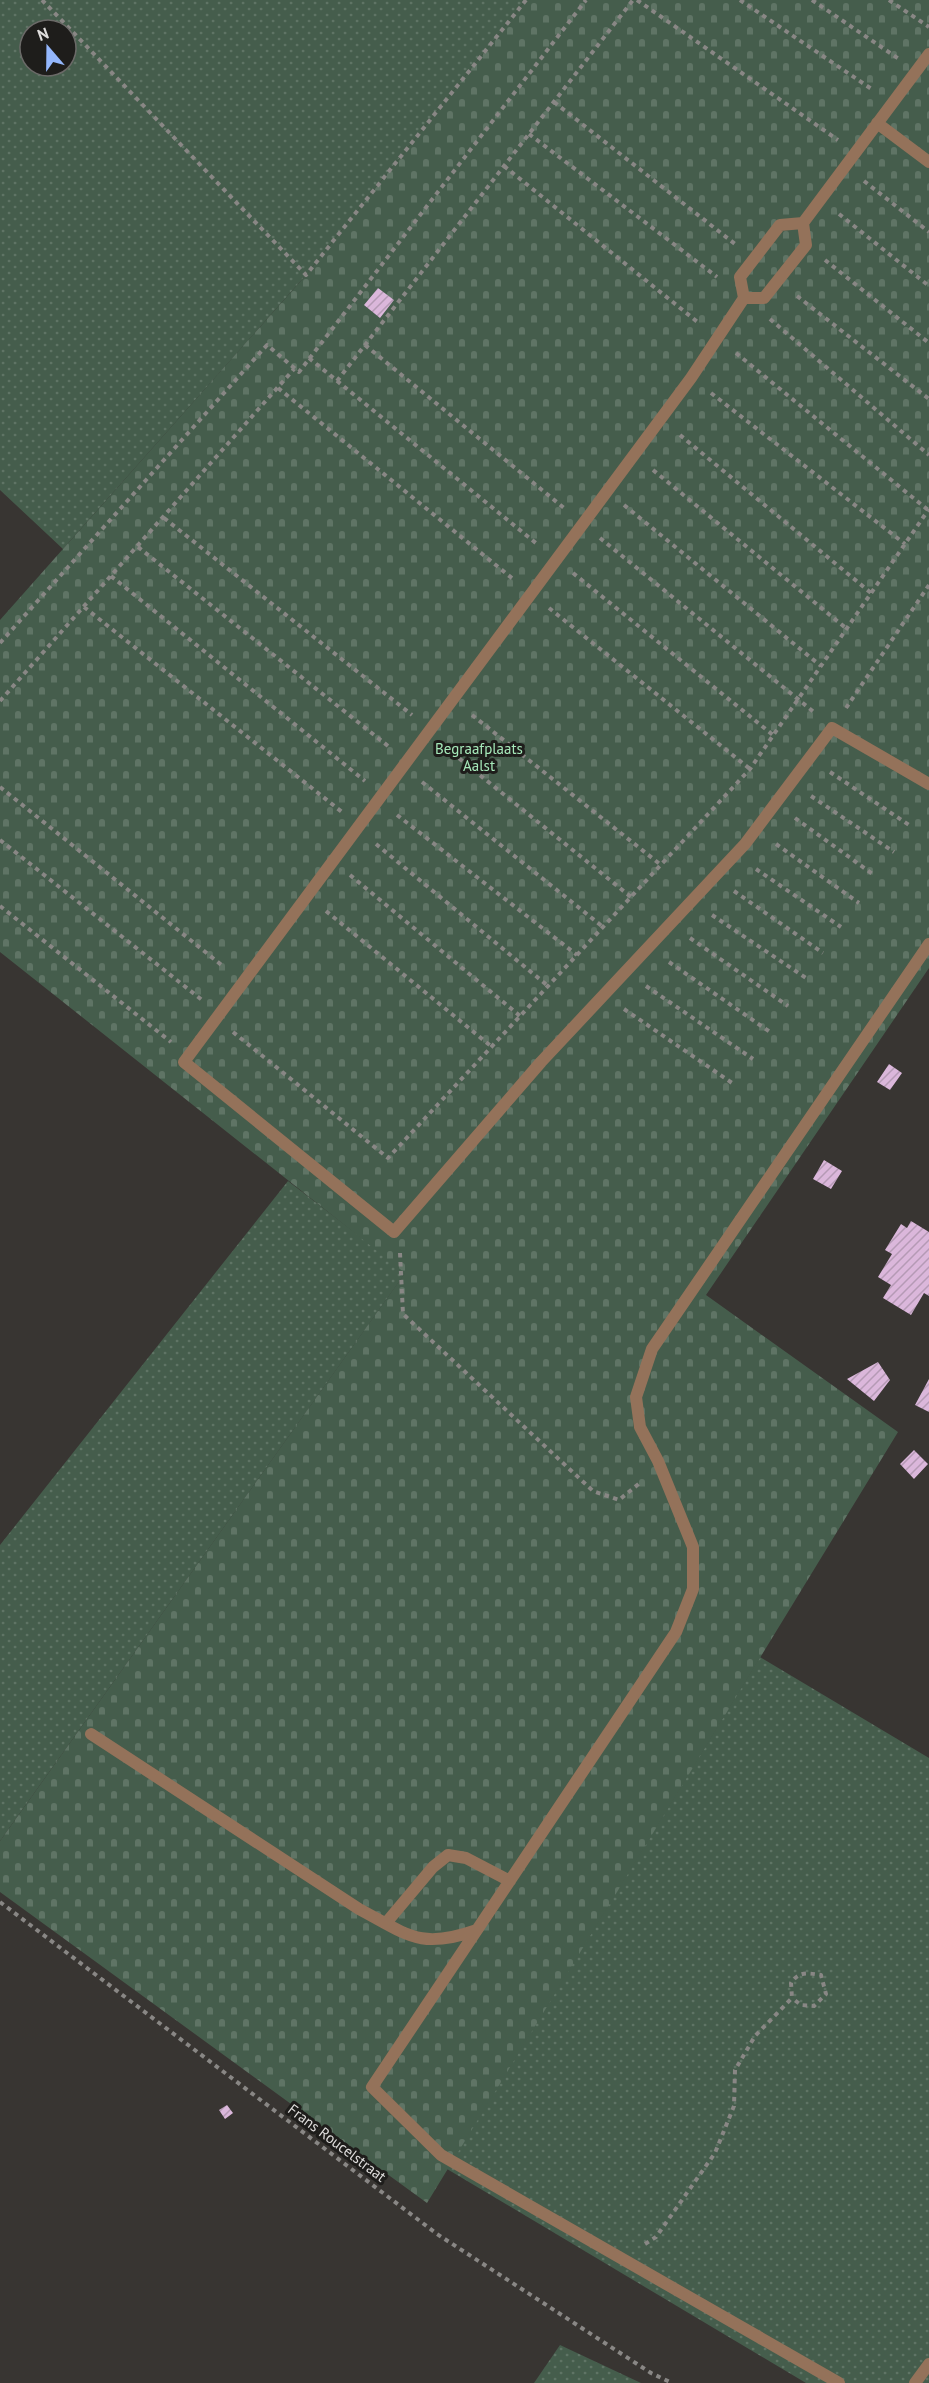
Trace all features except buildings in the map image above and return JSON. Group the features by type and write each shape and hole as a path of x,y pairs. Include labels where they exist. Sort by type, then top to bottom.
{"lane":[{"path":"744,298 764,298 806,245 803,223 819,198 929,54"},
{"path":"877,123 929,162"},
{"path":"803,223 780,225 740,277 744,298 691,378 184,1062 394,1232 541,1062 735,855 832,728 929,784"},
{"path":"839,2383 441,2155 372,2087 676,1632 693,1589 693,1547 653,1451 640,1427 636,1397 652,1349 929,944"},
{"path":"91,1734 359,1909 386,1923 428,1942 477,1930"},
{"path":"386,1923 433,1867 448,1855 466,1858 510,1881"},
{"path":"915,2383 929,2364"}],"path":[{"path":"42,0 306,275 526,0"},
{"path":"0,642 267,345 299,372 586,0"},
{"path":"337,381 635,0 855,152"},
{"path":"740,0 892,103"},
{"path":"812,0 916,71"},
{"path":"889,0 929,27"},
{"path":"554,102 754,259"},
{"path":"529,134 744,298 929,455"},
{"path":"0,840 218,1016 388,1158 750,769 929,509 504,166"},
{"path":"844,166 929,232"},
{"path":"819,198 929,286"},
{"path":"806,245 929,343"},
{"path":"777,281 929,399"},
{"path":"365,345 799,699"},
{"path":"309,358 773,735"},
{"path":"0,701 294,369"},
{"path":"691,378 905,544"},
{"path":"278,388 750,769"},
{"path":"660,419 871,592"},
{"path":"634,455 847,629"},
{"path":"607,492 821,666"},
{"path":"164,518 631,897"},
{"path":"138,547 603,927"},
{"path":"111,576 577,955"},
{"path":"832,728 929,585"},
{"path":"84,607 358,827 548,986"},
{"path":"452,700 661,865"},
{"path":"810,758 912,827"},
{"path":"791,783 894,852"},
{"path":"0,787 243,982"},
{"path":"775,804 874,875"},
{"path":"755,830 859,903"},
{"path":"735,855 841,927"},
{"path":"333,861 520,1016"},
{"path":"713,878 824,953"},
{"path":"307,895 492,1047"},
{"path":"692,901 806,978"},
{"path":"0,906 189,1055"},
{"path":"670,924 788,1006"},
{"path":"648,947 770,1032"},
{"path":"626,972 753,1059"},
{"path":"604,995 735,1085"},
{"path":"394,1232 399,1240 404,1314 593,1491 619,1500 643,1481 653,1451"},
{"name":"Frans Roucelstraat","path":"0,1902 437,2234 651,2373 672,2383"},
{"path":"621,2258 656,2237 715,2153 734,2106 735,2070 755,2036 792,1998 791,1983 796,1976 804,1973 821,1975 826,1994 814,2006 801,2005 792,1998"}],"green space":[{"path":"0,0 526,0 306,275 63,549 0,490"},
{"name":"Begraafplaats Aalst","path":"526,0 929,0 929,968 706,1295 898,1432 427,2203 0,1892 0,1841 405,1273 0,952 0,620 306,275"},
{"path":"288,1181 406,1272 0,1841 0,1545"},
{"path":"760,1657 929,1758 929,2383 806,2383 447,2169"},
{"path":"560,2345 641,2383 534,2383"}]}
